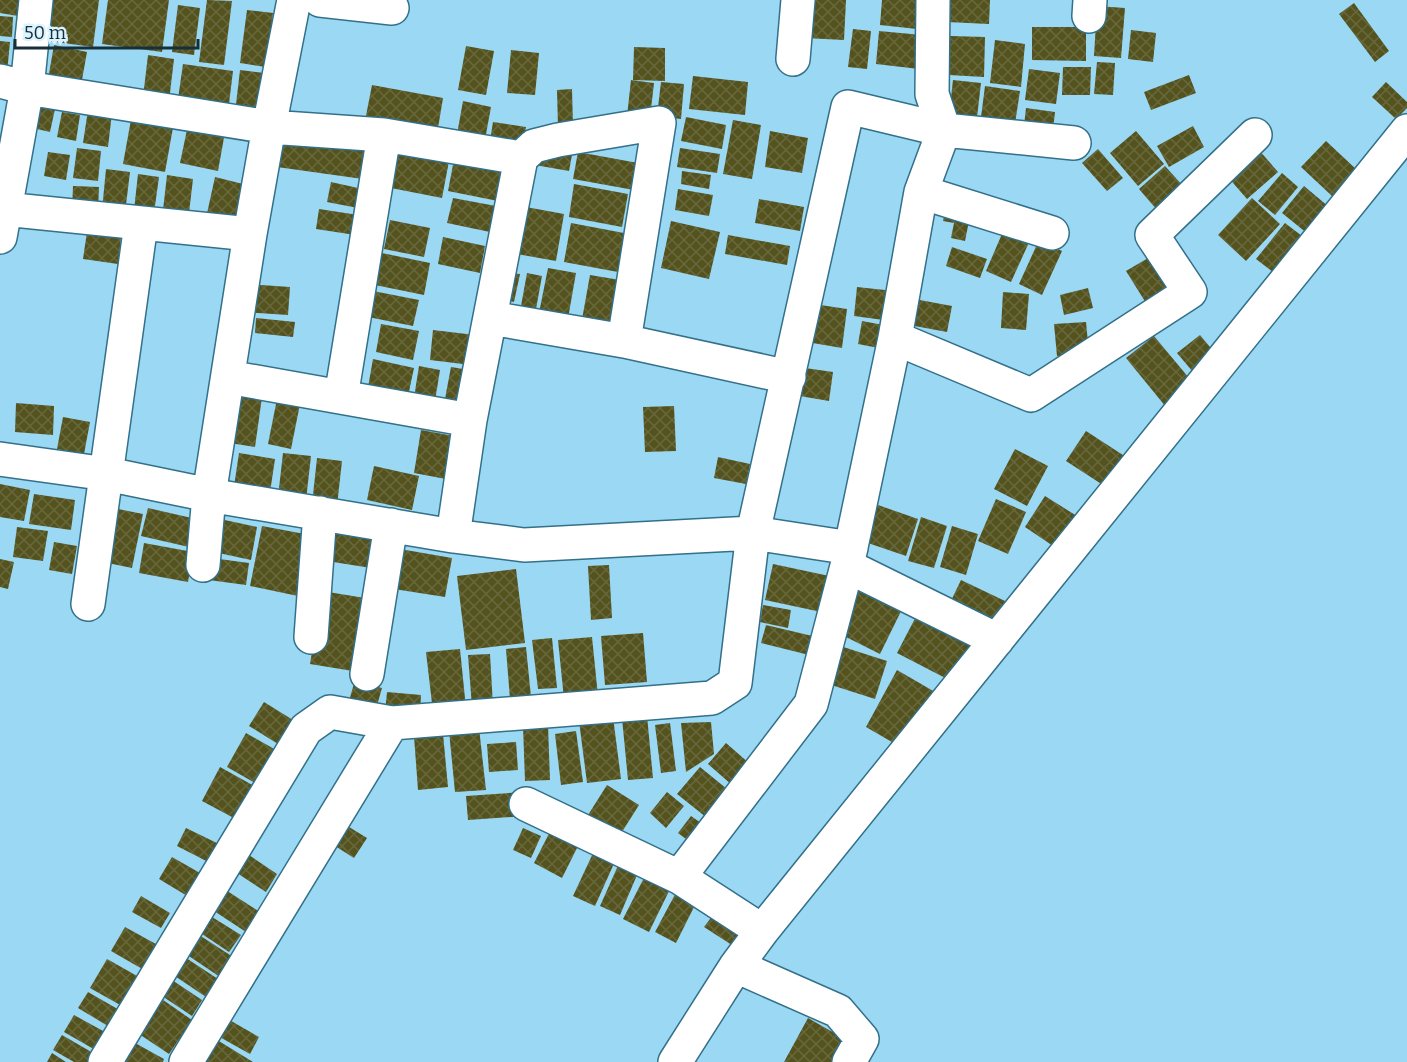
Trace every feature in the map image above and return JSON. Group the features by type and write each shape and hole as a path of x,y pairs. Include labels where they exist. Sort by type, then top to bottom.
{"street":[{"path":"36,0 14,85 2,223 141,224 250,234"},
{"path":"203,565 209,495 250,234 294,0"},
{"path":"320,0 377,5"},
{"path":"793,59 798,0"},
{"path":"679,877 811,704 849,557 895,338 921,192 944,130 932,94 933,0"},
{"path":"14,85 269,127 384,135 520,158"},
{"path":"105,1062 306,729 330,712 392,723 712,698 735,683 753,533 848,107 944,130 1074,143"},
{"path":"453,536 470,420 520,158 534,146 659,123 624,341"},
{"path":"675,1062 736,966 762,931 1407,131"},
{"path":"341,397 384,135"},
{"path":"895,338 1031,395 1190,292 1152,235 1255,135"},
{"path":"921,192 1052,233"},
{"path":"88,604 141,224"},
{"path":"491,318 624,341 789,377"},
{"path":"228,377 470,420"},
{"path":"0,459 107,474 209,495 453,536 524,545 753,533 849,557 997,640"},
{"path":"311,638 320,513"},
{"path":"367,674 391,525"},
{"path":"186,1062 392,723"},
{"path":"526,804 679,877 762,931"},
{"path":"736,966 838,1011 862,1039 849,1062"}],"building":[{"path":"0,0 21,0 18,16 0,13"},
{"path":"46,0 99,0 93,47 41,40"},
{"path":"108,0 169,0 162,52 102,44"},
{"path":"207,0 232,1 224,65 199,62"},
{"path":"807,0 846,0 844,40 805,38"},
{"path":"882,0 920,0 917,29 880,25"},
{"path":"948,0 990,0 989,24 947,22"},
{"path":"1354,3 1389,51 1375,62 1339,14"},
{"path":"178,5 200,8 194,55 172,52"},
{"path":"1097,6 1125,8 1121,58 1094,56"},
{"path":"247,10 273,13 266,67 240,63"},
{"path":"0,16 13,17 12,37 0,36"},
{"path":"1032,27 1086,27 1086,61 1032,60"},
{"path":"853,29 871,31 867,69 848,67"},
{"path":"1131,30 1156,33 1153,62 1128,59"},
{"path":"879,31 922,35 919,69 876,64"},
{"path":"950,36 985,37 984,77 949,75"},
{"path":"995,40 1025,44 1021,87 990,83"},
{"path":"0,41 10,42 7,73 0,72"},
{"path":"54,45 87,52 80,91 47,85"},
{"path":"466,46 494,51 486,95 458,90"},
{"path":"634,47 665,48 665,81 633,80"},
{"path":"511,50 539,53 535,95 507,93"},
{"path":"148,55 174,59 169,101 143,97"},
{"path":"1097,62 1115,63 1113,95 1094,94"},
{"path":"183,64 233,71 228,112 177,106"},
{"path":"1063,67 1091,67 1090,95 1062,95"},
{"path":"1029,69 1060,73 1056,104 1025,100"},
{"path":"240,70 264,73 258,116 235,113"},
{"path":"1189,75 1196,93 1151,110 1144,92"},
{"path":"693,76 748,82 745,115 689,109"},
{"path":"631,80 654,83 650,118 627,116"},
{"path":"953,80 981,83 976,126 948,123"},
{"path":"661,82 684,84 681,119 657,116"},
{"path":"1386,82 1407,102 1407,108 1396,119 1372,97"},
{"path":"372,85 443,98 436,140 364,126"},
{"path":"985,86 1020,91 1014,130 980,125"},
{"path":"572,89 573,126 558,127 557,90"},
{"path":"463,101 491,107 484,145 456,140"},
{"path":"30,103 55,109 50,132 24,126"},
{"path":"1026,108 1055,112 1052,138 1023,135"},
{"path":"88,110 112,113 108,147 83,143"},
{"path":"62,112 80,115 76,141 57,137"},
{"path":"132,114 174,122 165,172 123,164"},
{"path":"686,117 726,125 722,149 681,141"},
{"path":"733,120 761,125 752,179 723,174"},
{"path":"493,122 526,127 522,152 489,147"},
{"path":"188,125 225,132 218,171 180,163"},
{"path":"1193,126 1204,147 1169,167 1157,146"},
{"path":"770,131 808,138 802,173 765,167"},
{"path":"1136,131 1164,164 1138,186 1110,153"},
{"path":"281,138 373,151 370,180 277,167"},
{"path":"1326,141 1357,170 1332,196 1301,167"},
{"path":"77,148 101,151 98,181 73,178"},
{"path":"680,148 720,154 717,173 677,167"},
{"path":"456,149 506,160 498,201 448,191"},
{"path":"538,149 572,155 569,171 535,165"},
{"path":"1098,149 1123,178 1107,191 1082,163"},
{"path":"1258,149 1278,172 1247,199 1227,176"},
{"path":"398,151 449,161 442,198 391,188"},
{"path":"48,152 70,155 66,180 44,176"},
{"path":"578,152 638,163 634,190 573,179"},
{"path":"1165,166 1183,186 1157,210 1139,189"},
{"path":"106,169 130,172 125,213 102,210"},
{"path":"682,171 711,175 709,189 681,184"},
{"path":"1282,173 1298,187 1275,215 1258,201"},
{"path":"138,174 159,177 154,213 134,210"},
{"path":"167,175 193,179 189,213 163,210"},
{"path":"215,177 243,184 235,224 206,218"},
{"path":"331,182 367,190 363,209 327,202"},
{"path":"574,184 628,194 622,227 569,217"},
{"path":"73,186 99,187 98,211 72,210"},
{"path":"1304,186 1329,207 1308,234 1282,213"},
{"path":"678,189 713,195 709,216 675,210"},
{"path":"453,198 496,206 490,232 447,223"},
{"path":"1252,198 1280,224 1246,261 1218,235"},
{"path":"759,199 804,207 800,231 755,223"},
{"path":"526,207 564,214 556,261 517,254"},
{"path":"946,207 971,211 965,241 951,238 954,223 943,221"},
{"path":"319,209 365,216 362,236 316,229"},
{"path":"390,220 430,228 424,257 384,249"},
{"path":"671,221 720,232 709,279 661,268"},
{"path":"571,223 624,233 618,272 564,262"},
{"path":"1285,223 1302,236 1273,272 1256,259"},
{"path":"88,225 122,229 118,264 83,259"},
{"path":"1005,227 1031,238 1011,282 986,271"},
{"path":"728,235 790,246 787,265 725,254"},
{"path":"443,237 485,246 480,273 438,264"},
{"path":"1039,240 1062,251 1042,295 1019,284"},
{"path":"952,247 987,259 980,278 946,266"},
{"path":"1160,251 1185,291 1151,311 1126,271"},
{"path":"382,253 430,263 424,295 375,285"},
{"path":"548,268 576,273 567,324 538,318"},
{"path":"505,272 520,274 514,302 500,299"},
{"path":"527,273 542,276 536,309 521,306"},
{"path":"590,275 620,280 611,330 581,325"},
{"path":"247,284 290,287 288,315 245,312"},
{"path":"857,287 894,291 891,321 854,316"},
{"path":"1088,288 1093,308 1064,315 1060,295"},
{"path":"368,290 419,300 413,326 363,316"},
{"path":"1003,292 1029,294 1026,330 1001,328"},
{"path":"909,298 952,306 947,332 904,324"},
{"path":"807,303 847,309 842,348 801,341"},
{"path":"256,318 295,322 293,337 255,333"},
{"path":"862,321 894,327 889,350 858,344"},
{"path":"1086,322 1089,353 1057,356 1054,324"},
{"path":"381,324 419,331 413,360 376,352"},
{"path":"433,330 475,335 471,365 430,360"},
{"path":"1200,335 1215,353 1193,372 1177,353"},
{"path":"1154,336 1194,384 1166,407 1126,358"},
{"path":"373,359 414,368 407,401 367,393"},
{"path":"419,366 440,370 434,407 413,404"},
{"path":"451,367 475,371 469,408 444,404"},
{"path":"798,367 833,372 829,401 794,395"},
{"path":"237,394 262,397 255,447 230,443"},
{"path":"277,399 300,404 291,449 268,444"},
{"path":"16,403 54,406 53,435 15,432"},
{"path":"674,406 676,451 645,452 643,407"},
{"path":"63,417 90,422 84,454 57,449"},
{"path":"421,430 459,437 451,480 414,473"},
{"path":"1086,431 1126,457 1106,487 1066,461"},
{"path":"1015,449 1048,466 1027,506 994,489"},
{"path":"239,453 275,459 269,499 233,493"},
{"path":"283,453 311,456 306,500 278,497"},
{"path":"718,457 750,464 746,484 714,478"},
{"path":"317,458 342,461 337,506 312,504"},
{"path":"374,466 419,476 412,510 367,500"},
{"path":"0,484 30,490 24,521 0,517"},
{"path":"34,494 75,500 71,530 29,524"},
{"path":"1045,496 1080,518 1059,550 1025,527"},
{"path":"996,499 1026,512 1008,554 978,541"},
{"path":"878,505 918,519 906,556 865,542"},
{"path":"108,507 143,514 132,568 98,561"},
{"path":"148,508 196,519 189,547 141,536"},
{"path":"921,517 947,526 934,568 908,561"},
{"path":"220,519 257,527 251,560 214,552"},
{"path":"262,526 310,535 298,596 250,586"},
{"path":"952,526 978,534 966,575 940,567"},
{"path":"17,527 48,531 43,561 13,557"},
{"path":"332,531 376,538 371,568 327,561"},
{"path":"54,542 77,546 72,574 49,570"},
{"path":"144,543 193,552 188,582 139,573"},
{"path":"400,549 452,558 445,597 394,589"},
{"path":"212,558 249,563 246,585 209,580"},
{"path":"0,559 14,562 8,589 0,587"},
{"path":"773,564 834,577 826,613 765,600"},
{"path":"609,565 612,618 591,620 588,566"},
{"path":"516,569 525,643 466,650 457,576"},
{"path":"860,576 907,599 880,654 834,631"},
{"path":"961,580 1005,601 992,629 947,609"},
{"path":"322,591 371,599 359,672 310,664"},
{"path":"763,605 791,610 788,628 760,622"},
{"path":"921,607 977,636 953,682 897,653"},
{"path":"766,625 825,639 821,658 761,643"},
{"path":"643,633 647,682 605,685 601,636"},
{"path":"592,637 598,696 564,699 558,640"},
{"path":"552,638 557,688 538,689 532,640"},
{"path":"834,644 887,661 875,699 822,682"},
{"path":"526,647 531,697 510,699 506,649"},
{"path":"460,649 466,708 433,712 426,652"},
{"path":"490,654 493,706 472,707 468,655"},
{"path":"897,670 935,692 904,749 866,727"},
{"path":"355,680 382,688 376,709 349,701"},
{"path":"387,692 421,695 420,716 385,713"},
{"path":"264,702 301,725 286,749 249,726"},
{"path":"647,716 653,778 628,780 622,718"},
{"path":"613,717 621,779 587,783 579,721"},
{"path":"711,722 714,754 686,772 681,723"},
{"path":"670,723 676,771 661,773 655,725"},
{"path":"548,725 550,780 525,781 523,726"},
{"path":"479,728 486,790 455,792 449,731"},
{"path":"576,731 583,782 561,785 555,734"},
{"path":"246,733 283,754 264,788 227,767"},
{"path":"443,734 448,787 418,790 414,736"},
{"path":"516,742 518,770 489,772 487,744"},
{"path":"726,743 758,771 740,792 708,764"},
{"path":"220,767 263,791 245,824 202,801"},
{"path":"700,767 738,798 716,825 677,794"},
{"path":"607,785 639,805 615,843 583,823"},
{"path":"524,792 526,816 468,820 466,796"},
{"path":"667,792 684,806 666,828 650,813"},
{"path":"691,816 711,830 698,848 678,833"},
{"path":"336,819 367,838 354,858 324,839"},
{"path":"555,822 583,836 562,878 534,863"},
{"path":"186,828 225,847 216,866 177,846"},
{"path":"523,828 541,836 531,858 513,850"},
{"path":"595,849 616,859 595,906 573,896"},
{"path":"246,853 277,874 266,892 234,871"},
{"path":"172,857 207,877 194,900 159,879"},
{"path":"621,859 640,868 620,915 600,906"},
{"path":"648,870 673,883 649,932 623,919"},
{"path":"221,887 260,912 246,932 208,907"},
{"path":"679,887 699,897 676,943 655,932"},
{"path":"141,896 170,913 161,928 132,912"},
{"path":"719,907 751,929 738,949 704,927"},
{"path":"204,912 241,935 229,952 193,928"},
{"path":"125,927 165,949 151,974 111,951"},
{"path":"190,929 233,957 220,977 177,948"},
{"path":"177,952 218,979 206,997 166,970"},
{"path":"107,959 146,981 129,1010 90,988"},
{"path":"163,974 202,1000 192,1016 153,990"},
{"path":"88,992 128,1015 118,1032 78,1008"},
{"path":"153,993 192,1020 169,1054 130,1028"},
{"path":"219,1014 259,1037 250,1054 209,1031"},
{"path":"74,1015 114,1037 104,1055 64,1032"},
{"path":"808,1018 850,1042 839,1062 784,1062"},
{"path":"62,1035 100,1057 97,1062 74,1062 53,1050"},
{"path":"209,1035 253,1062 192,1062"},
{"path":"126,1038 164,1059 163,1062 123,1062"},
{"path":"52,1053 66,1062 47,1062"}]}
